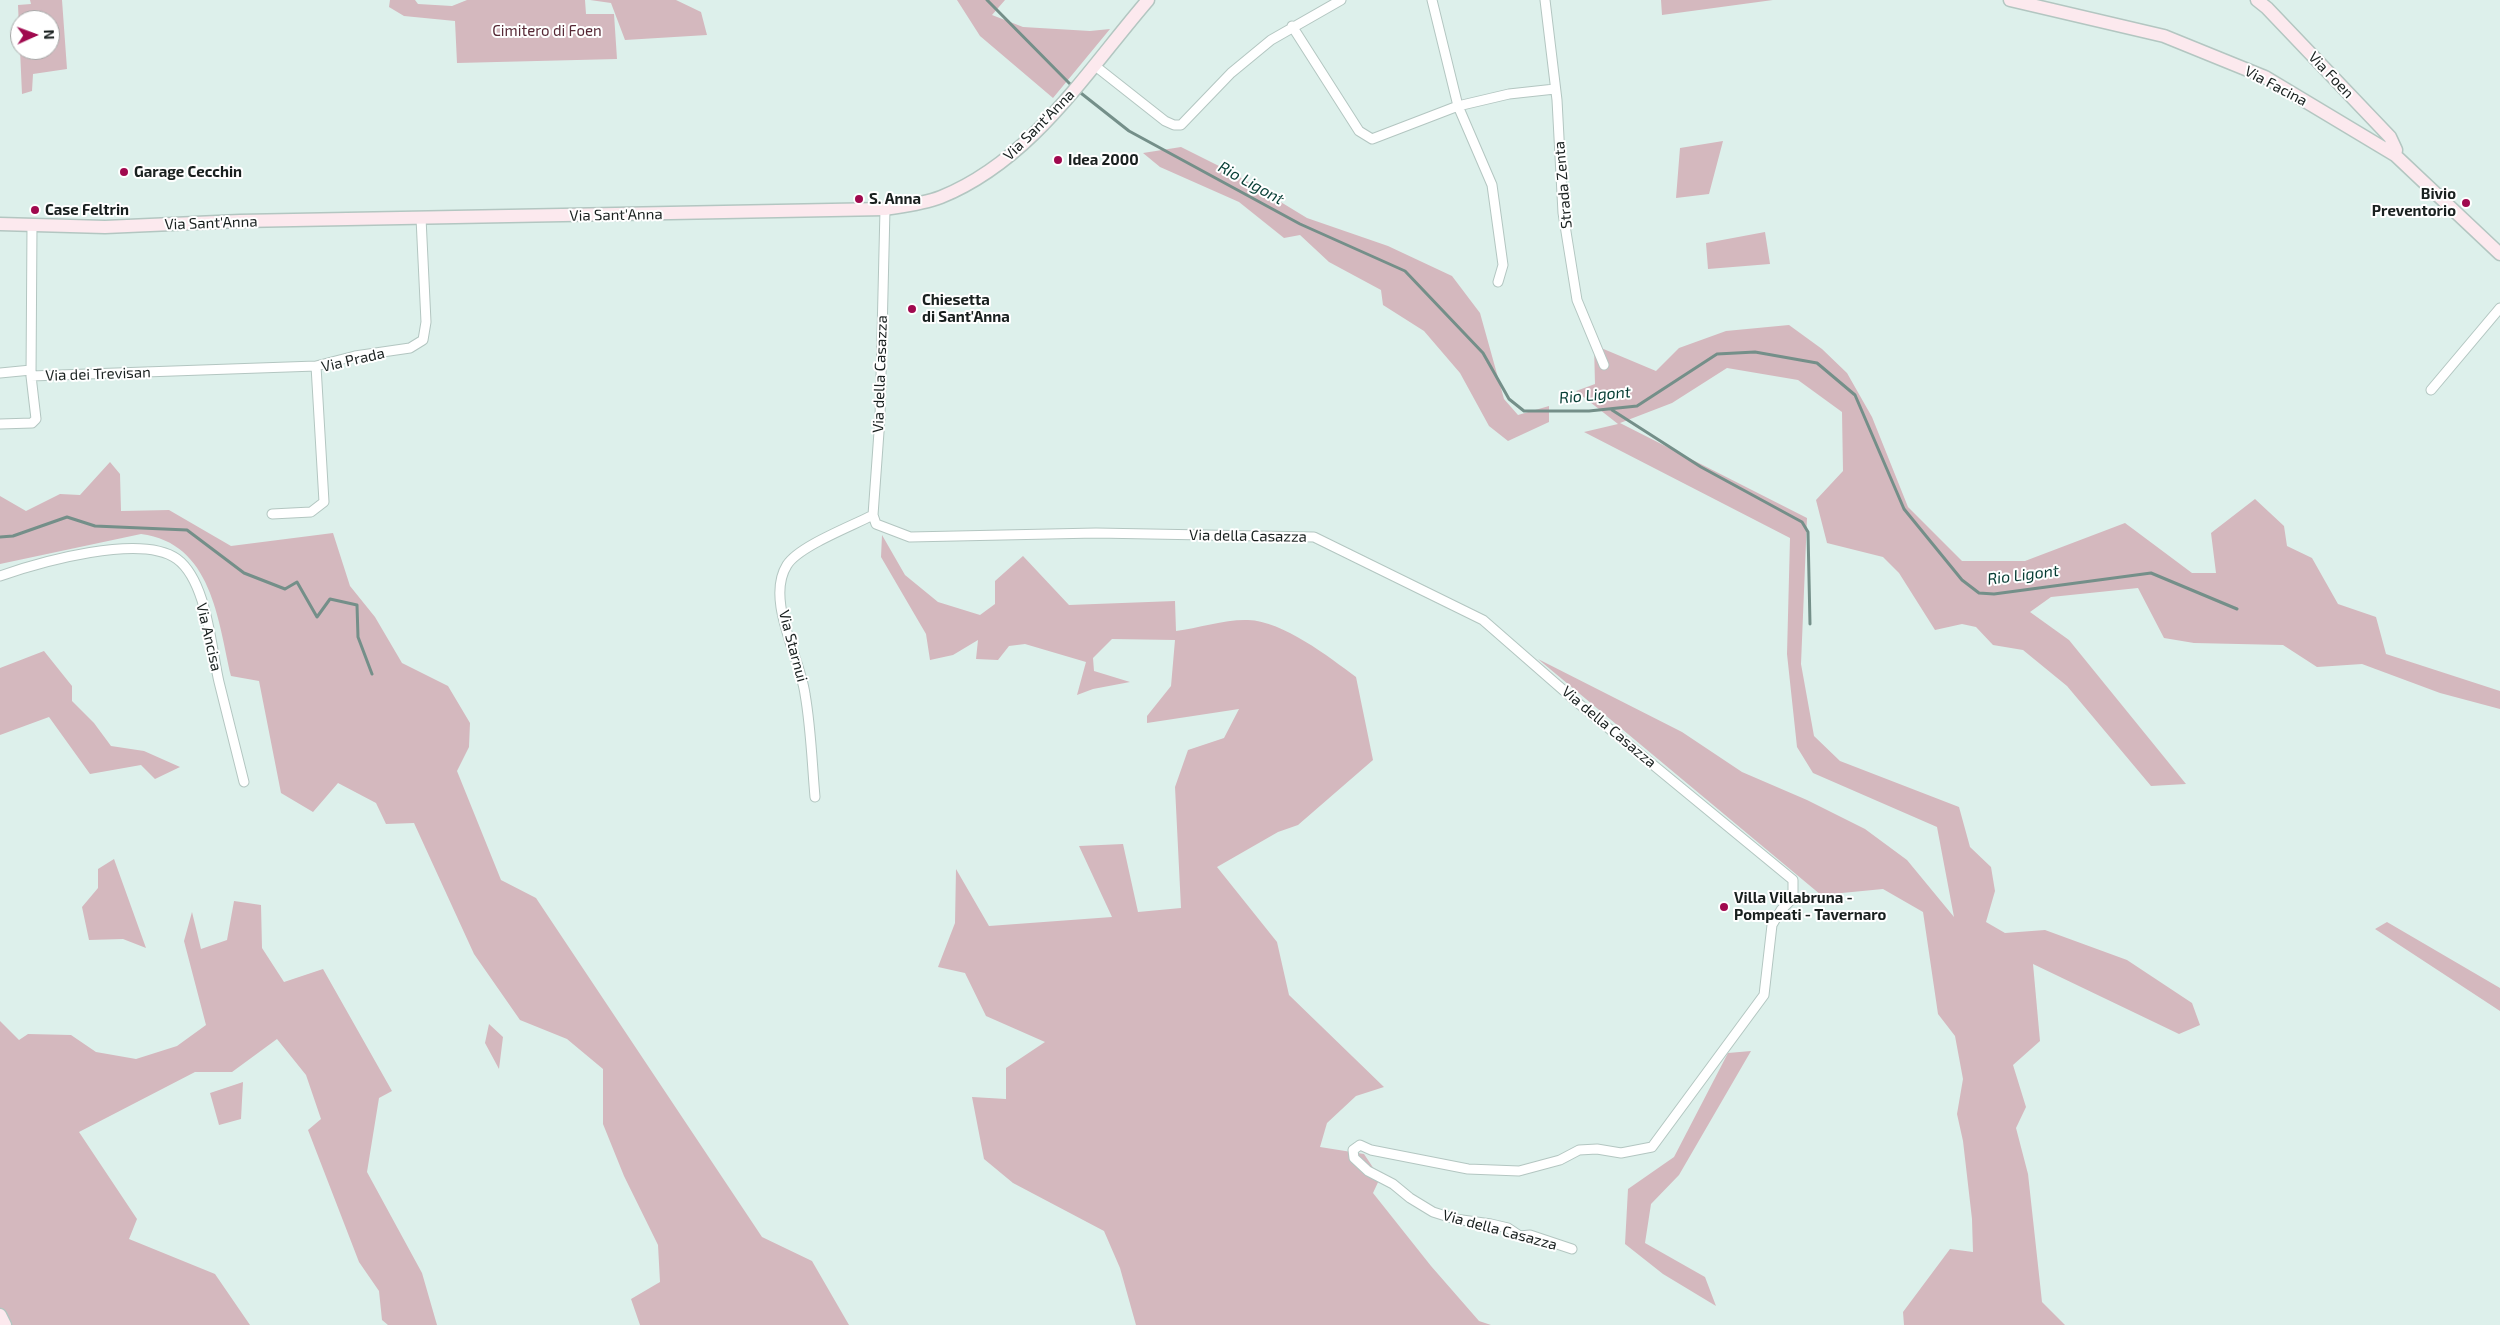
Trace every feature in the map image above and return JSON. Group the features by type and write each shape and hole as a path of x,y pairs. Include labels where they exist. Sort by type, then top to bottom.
{"main road":[{"name":"Via Sant'Anna","path":"0,224 105,227 421,218 885,209 920,203 940,197 1006,160 1043,125 1148,0"},
{"name":"Via Facina","path":"2010,0 2164,36 2265,77 2395,155 2500,254"},
{"name":"Via Foen","path":"2257,0 2268,8 2390,137 2396,150 2395,155"},
{"path":"0,1315 5,1325"}],"street":[{"path":"1094,64 1170,124 1181,125 1231,73 1271,40 1292,26 1341,0"},
{"path":"1432,0 1458,106 1492,185 1503,265 1498,282"},
{"name":"Strada Zenta","path":"1545,0 1555,89 1563,213 1577,300 1604,364"},
{"path":"1292,26 1359,131 1368,138 1377,138 1458,106 1510,94 1555,89"},
{"name":"Via della Casazza","path":"885,209 880,418 873,515 876,524 910,537 1096,533 1314,537 1482,620 1578,703 1793,880 1793,898 1781,910 1772,925 1764,995 1652,1147 1621,1153 1597,1149 1579,1150 1560,1160 1519,1171 1468,1169 1371,1150 1360,1145 1352,1150 1354,1158 1368,1171 1393,1184 1410,1198 1433,1212 1508,1228 1520,1236 1530,1235 1572,1249"},
{"name":"Via Prada","path":"272,514 312,512 324,502 316,366 355,356 410,348 423,340 426,322 421,218"},
{"name":"Via dei Trevisan","path":"32,226 31,373 316,366"},
{"path":"2431,390 2500,308"},
{"path":"0,373 31,373 36,419 32,423 0,424"},
{"name":"Via Starnui","path":"815,797 805,693 782,618 780,584 788,564 806,548 873,515"},
{"name":"Via Ancisa","path":"0,576 21,568 119,547 152,548 177,559 194,581 207,616 219,680 244,782"}],"green space":[{"path":"30,0 62,0 67,69 33,74 32,91 22,94 20,60 60,60 60,10 18,10 18,5 31,4"},
{"name":"Cimitero di Foen","path":"390,0 415,0 418,4 452,6 467,0 585,0 586,14 614,14 617,59 457,63 455,21 404,16 389,7"},
{"path":"590,0 676,0 701,12 707,35 625,40 611,3"},
{"path":"957,0 1005,0 992,15 1023,27 1090,31 1110,29 1053,98 980,36"},
{"path":"1661,0 1773,0 1662,15"},
{"path":"1723,141 1709,194 1676,198 1680,148"},
{"path":"1181,147 1233,173 1307,218 1388,246 1452,276 1480,313 1504,399 1518,415 1549,406 1549,422 1508,441 1489,426 1460,373 1424,331 1383,305 1381,290 1329,262 1300,235 1284,238 1239,202 1160,167 1143,153"},
{"path":"1765,232 1770,264 1708,269 1706,243"},
{"path":"1789,325 1822,349 1847,373 1872,417 1908,507 1962,561 2025,561 2125,523 2192,573 2216,573 2211,533 2255,499 2284,526 2287,546 2312,558 2338,604 2376,617 2386,654 2500,691 2500,709 2440,693 2362,664 2317,667 2283,645 2194,643 2164,638 2138,588 2051,597 2030,612 2069,640 2186,784 2151,786 2067,686 2023,650 1993,645 1976,627 1962,624 1935,630 1899,573 1883,557 1827,543 1816,500 1843,471 1842,412 1798,380 1727,368 1672,403 1620,423 1807,518 1801,664 1814,736 1840,761 1959,807 1970,847 1991,867 1995,891 1986,922 2005,933 2045,930 2127,960 2192,1003 2200,1025 2179,1034 2033,964 2040,1041 2013,1065 2026,1107 2016,1128 2028,1174 2042,1302 2065,1325 1904,1325 1903,1312 1950,1249 1973,1252 1972,1219 1963,1141 1957,1114 1963,1079 1955,1036 1938,1014 1923,912 1883,889 1821,895 1538,659 1682,732 1742,772 1807,800 1865,829 1907,860 1954,917 1937,827 1813,773 1797,747 1787,654 1790,538 1584,432 1618,424 1576,391 1595,384 1594,345 1656,371 1679,348 1726,331"},
{"path":"110,462 120,474 121,511 169,510 231,546 333,533 350,586 375,617 402,663 448,686 470,723 469,747 457,771 501,880 536,898 762,1237 812,1261 849,1325 640,1325 631,1299 660,1282 658,1245 624,1176 603,1124 603,1069 567,1039 520,1020 474,954 414,823 386,824 376,803 338,783 313,812 281,793 259,681 231,676 216,609 208,587 197,568 183,552 165,540 141,534 0,564 0,496 26,511 60,494 80,495"},
{"path":"882,535 905,575 938,602 980,615 995,604 995,581 1023,556 1069,605 1175,601 1176,631 1231,621 1248,620 1262,622 1305,641 1356,677 1373,760 1298,825 1278,832 1217,867 1277,942 1289,995 1384,1087 1356,1096 1327,1123 1320,1147 1364,1154 1380,1178 1373,1193 1431,1266 1479,1321 1491,1325 1136,1325 1120,1268 1104,1231 1013,1183 984,1159 972,1097 1006,1099 1006,1068 1045,1042 986,1016 965,973 938,967 955,923 956,869 989,926 1112,917 1079,846 1123,844 1138,912 1181,908 1175,787 1188,750 1224,738 1239,709 1147,723 1147,716 1171,686 1175,640 1112,639 1093,658 1094,671 1130,682 1093,689 1077,695 1086,662 1025,644 1009,646 998,660 976,659 978,640 953,655 930,660 926,634 881,557"},
{"path":"44,651 72,686 72,701 94,723 111,746 144,751 180,767 155,779 141,765 90,774 49,717 0,735 0,668"},
{"path":"114,859 146,948 123,939 89,940 82,907 98,888 98,869"},
{"path":"234,901 261,905 262,948 284,982 323,969 392,1091 379,1098 367,1172 422,1273 437,1325 388,1325 382,1320 379,1291 359,1262 308,1130 321,1119 306,1075 277,1039 232,1072 195,1072 79,1132 137,1219 129,1239 215,1274 250,1325 0,1325 0,1021 19,1040 28,1034 71,1035 96,1052 136,1059 177,1046 206,1025 184,941 192,912 201,949 227,940"},
{"path":"2387,922 2500,988 2500,1011 2375,929"},
{"path":"489,1024 503,1037 499,1069 485,1043"},
{"path":"1751,1051 1679,1175 1651,1204 1645,1243 1705,1277 1716,1306 1663,1274 1625,1244 1628,1189 1674,1157 1728,1053"},
{"path":"243,1082 241,1119 219,1125 210,1093"}],"waterway":[{"name":"Rio Ligont","path":"987,0 1072,86"},
{"name":"Rio Ligont","path":"1077,90 1129,131 1300,224 1405,271 1483,353 1509,399 1524,411 1589,411 1637,406 1717,354 1755,352 1817,363 1855,395 1904,509 1962,580 1979,593 1994,594 2151,573 2237,609"},
{"path":"1612,410 1701,467 1802,522 1808,532 1810,624"},
{"path":"0,537 13,536 67,517 95,526 187,530 244,573 285,589 297,582 317,617 330,599 357,605 358,637 372,674"}],"place":[{"name":"Idea 2000","path":"1058,160"},
{"name":"Garage Cecchin","path":"124,172"},
{"name":"S. Anna","path":"859,199"},
{"name":"Bivio Preventorio","path":"2466,203"},
{"name":"Case Feltrin","path":"35,210"},
{"name":"Chiesetta di Sant'Anna","path":"912,309"},
{"name":"Villa Villabruna - Pompeati - Tavernaro","path":"1724,907"}]}
